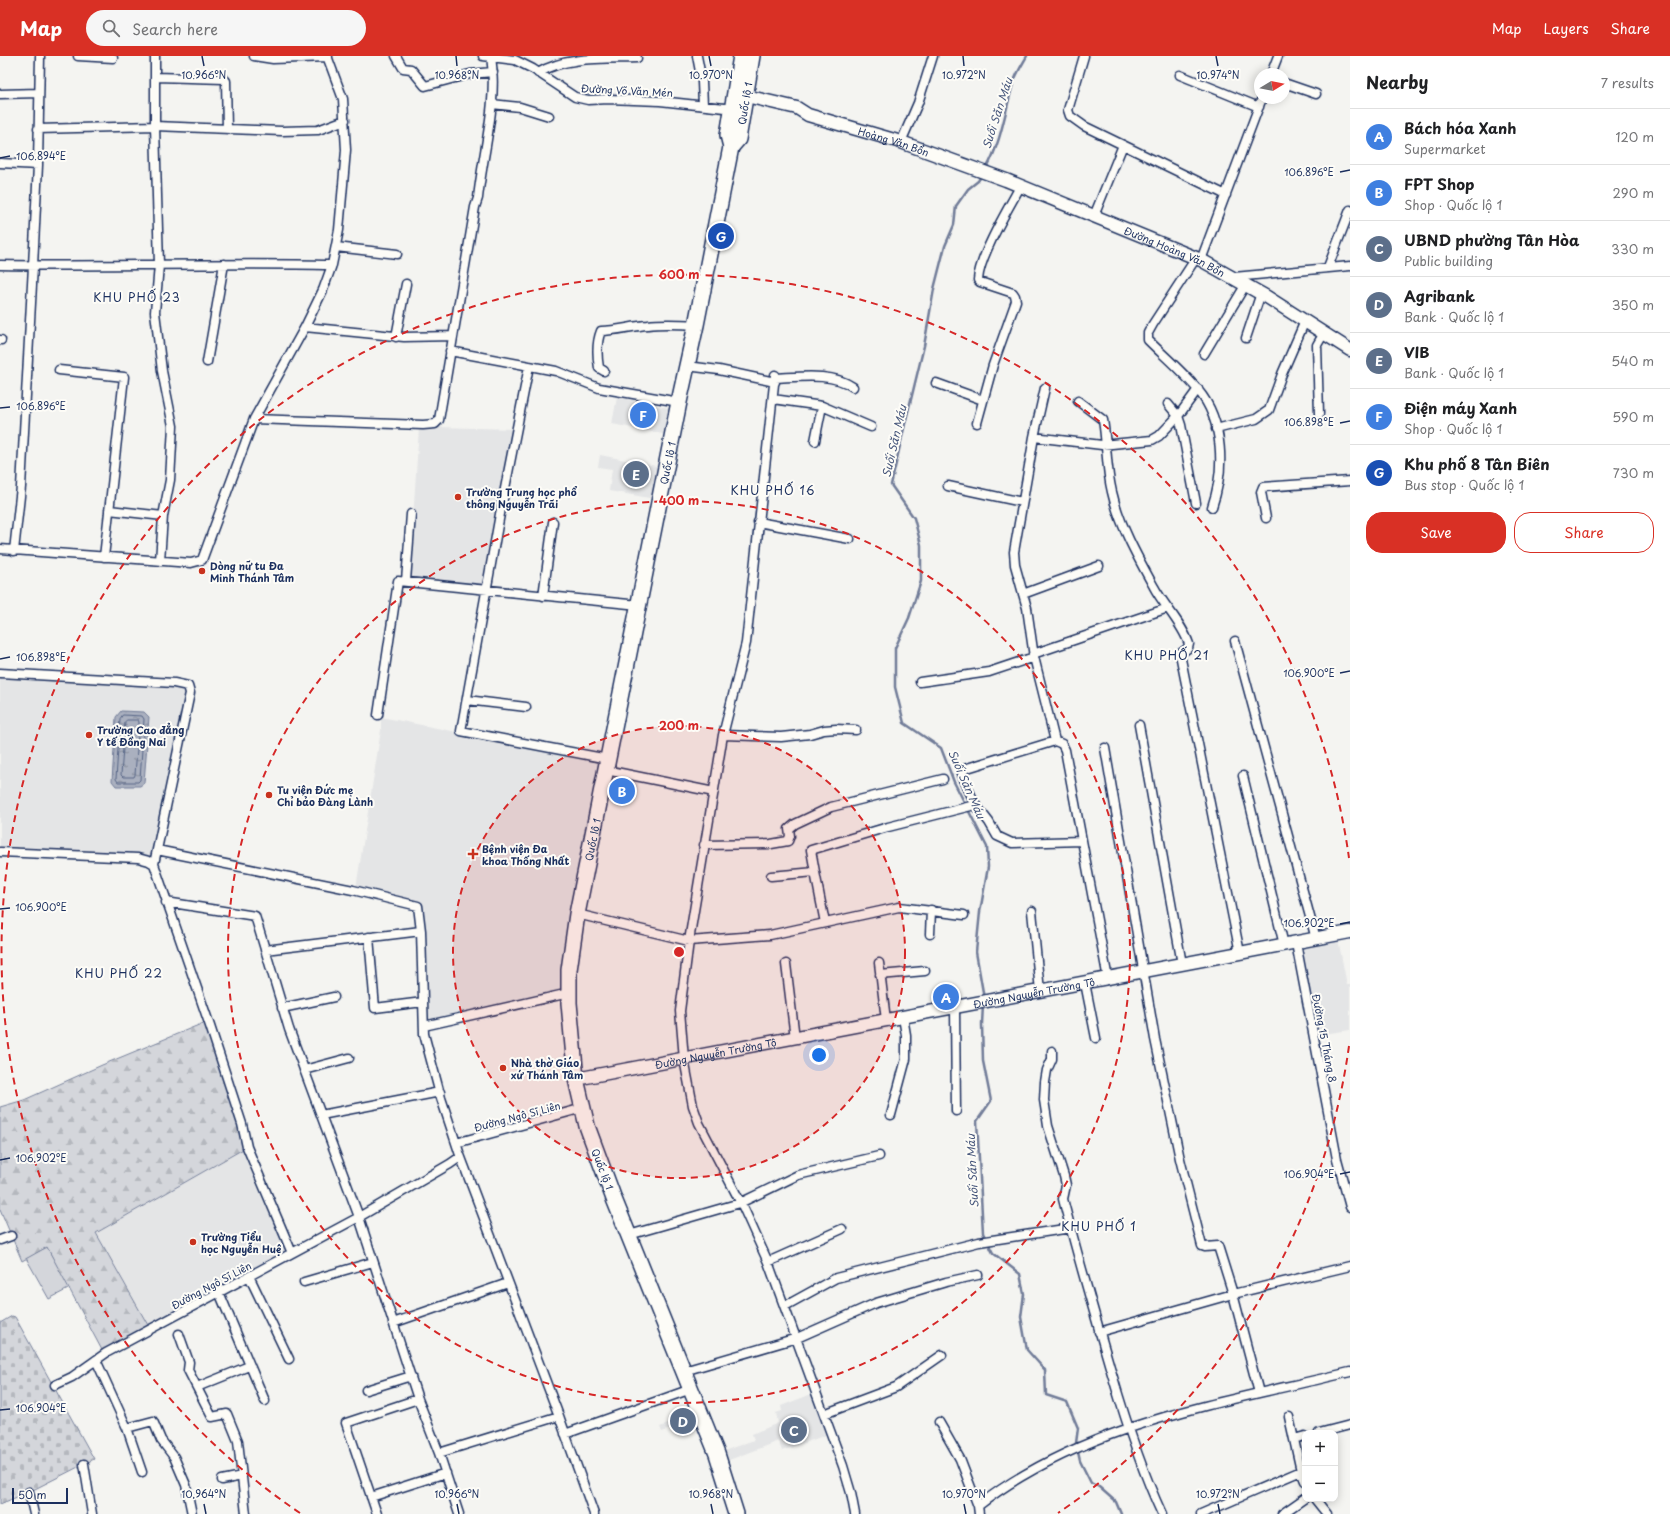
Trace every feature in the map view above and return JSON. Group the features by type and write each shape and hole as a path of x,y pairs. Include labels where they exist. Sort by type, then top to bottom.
{"highway":[{"name":"Quốc lộ 1","path":"739,102 741,56"},
{"name":"Quốc lộ 1","path":"736,1514 732,1496 717,1454 589,1134 576,1079 573,1057 569,970 577,914 731,147 728,135 752,56"}],"main road":[{"name":"Hoàng Văn Bổn","path":"739,102 798,108 808,115 901,142 984,171"},
{"name":"Đường Hoàng Văn Bổn","path":"984,171 1198,259 1246,284 1350,350"},
{"name":"Đường Nguyễn Trường Tộ","path":"576,1079 1350,932"}],"street":[{"path":"14,551 21,487 33,266 38,165 40,56"},
{"path":"78,56 113,58"},
{"path":"155,56 155,126 159,265 155,312 162,370 173,426 170,480 163,516 160,561"},
{"path":"0,549 191,563 202,560 254,419 306,327 323,290 332,265 339,230 346,150 345,120 342,99 328,57 273,59 254,56"},
{"path":"396,56 403,68 411,69 425,86 470,74 493,72"},
{"path":"254,419 434,424 439,420 442,410 450,351 475,207 478,198 492,104 493,72 488,56"},
{"name":"Đường Võ Văn Mén","path":"488,56 518,58 538,73 576,97 588,100 608,99 660,101 703,105 739,102"},
{"path":"697,56 702,82 703,105"},
{"path":"901,142 918,103 934,56"},
{"path":"1084,56 1068,110 1070,116 1084,126 1226,195"},
{"path":"1273,68 1278,56"},
{"path":"538,73 549,65 562,61 638,58"},
{"path":"1180,74 1259,107"},
{"path":"156,77 224,79 226,81 227,129"},
{"path":"1290,84 1316,94"},
{"path":"0,94 39,93"},
{"path":"492,104 520,107 549,116"},
{"path":"1212,507 1220,477 1221,451 1212,416 1198,390 1148,340 1148,333 1152,324 1198,259 1226,195 1260,104"},
{"path":"38,129 155,126 282,131 318,130 345,120"},
{"path":"1094,216 1123,145"},
{"path":"0,163 38,165"},
{"path":"977,423 993,365 1016,301 1013,293 980,282 978,280 978,275 987,252 1021,185"},
{"path":"1328,267 1350,210"},
{"path":"336,247 398,254"},
{"path":"207,362 224,264"},
{"path":"0,265 332,265"},
{"path":"1234,277 1350,266"},
{"path":"396,337 406,284"},
{"path":"1204,354 1246,284"},
{"path":"1246,338 1261,293"},
{"path":"1216,429 1256,419 1269,410 1282,374 1305,321"},
{"path":"604,370 599,368 598,359 598,341 601,331 669,323 696,325"},
{"path":"306,327 396,337 453,336"},
{"path":"1319,414 1317,345 1324,333"},
{"path":"450,351 556,371 599,388 679,402"},
{"path":"529,366 461,731 714,792"},
{"path":"687,366 775,378 834,378 844,381 853,387"},
{"path":"59,370 124,377 104,557"},
{"path":"775,378 758,522 746,643 723,735 689,941 680,1011 684,1059 693,1106 699,1123 768,1262 797,1338 852,1493 855,1514"},
{"path":"936,382 984,400"},
{"path":"1045,388 1034,437 1014,552 1015,565 1027,608 1034,656 1055,741"},
{"path":"1034,437 1105,445 1152,440 1160,436 1198,390"},
{"path":"773,399 822,406 872,427"},
{"path":"1078,401 1103,420 1112,493 1121,517 1148,576 1189,644 1188,648 1180,654 1240,954"},
{"path":"1168,404 1178,416 1196,502"},
{"path":"815,441 822,406"},
{"path":"1266,518 1261,492 1262,487 1350,481"},
{"path":"948,486 1022,502"},
{"path":"109,510 163,516"},
{"path":"406,582 411,514"},
{"path":"543,596 553,522"},
{"path":"758,522 850,539"},
{"path":"1023,594 1099,566"},
{"path":"378,715 397,581 639,605"},
{"path":"920,682 989,672 1168,608"},
{"path":"1235,641 1316,939"},
{"path":"0,673 174,683 188,686 190,693 154,864 213,1033 242,1124 247,1146 292,1253"},
{"path":"467,700 526,707"},
{"path":"1139,724 1182,964"},
{"path":"723,735 781,737 810,734 824,730 856,730"},
{"path":"1082,841 1012,843 997,836 988,822 969,806 962,775 964,769 1055,741 1062,744 1065,750 1108,979"},
{"path":"1105,748 1155,1039 1180,1159 1202,1246 1218,1246 1233,1294 1259,1393"},
{"name":"Đường 15 Tháng 8","path":"1243,776 1290,944 1337,1159 1350,1207"},
{"path":"704,846 771,844 788,841 790,836 789,829 795,824 831,807 943,779"},
{"path":"825,923 811,850 888,827 969,806"},
{"path":"157,850 353,890 418,906 421,931 424,1034 440,1092 460,1157 559,1416 594,1514"},
{"path":"0,852 138,858 154,864"},
{"path":"771,876 815,872"},
{"path":"166,902 255,916 282,1008 359,1217 418,1399 439,1453 459,1514"},
{"path":"577,914 689,941 770,935 899,907 964,915"},
{"path":"930,934 931,910"},
{"path":"1032,911 1040,991"},
{"path":"265,950 421,931"},
{"path":"368,937 375,1008 423,1002"},
{"path":"879,963 886,1020"},
{"path":"786,964 795,1038"},
{"path":"880,975 925,971"},
{"path":"1085,983 1096,1038"},
{"path":"424,1026 569,993"},
{"path":"282,1008 334,997"},
{"path":"955,1008 956,1111"},
{"path":"891,1115 906,1059 906,1035 903,1017"},
{"path":"1052,1051 1052,1059 1047,1070 1045,1082 1045,1112 1052,1143 1066,1185 1064,1199 1099,1332 1128,1427 1148,1485 1162,1514"},
{"path":"304,1070 349,1058"},
{"path":"321,1115 440,1092"},
{"name":"Đường Ngô Sĩ Liên","path":"456,1143 583,1108"},
{"path":"629,1235 740,1203 798,1175 879,1156"},
{"name":"Đường Ngô Sĩ Liên","path":"54,1385 72,1377 96,1360 219,1292 359,1217 460,1157"},
{"path":"785,1306 836,1278 979,1242 1071,1228"},
{"path":"768,1262 842,1229"},
{"path":"0,1240 11,1236"},
{"path":"304,1282 373,1262"},
{"path":"1099,1332 1233,1294 1350,1266"},
{"path":"684,1371 797,1338 876,1303 946,1282 978,1275"},
{"path":"249,1276 289,1359"},
{"path":"393,1323 508,1282"},
{"path":"219,1292 265,1401"},
{"path":"179,1334 189,1362 188,1370 212,1417 227,1414 238,1441 246,1514"},
{"path":"824,1414 896,1387 942,1355"},
{"path":"96,1360 127,1428 142,1472"},
{"path":"198,1387 249,1366"},
{"path":"939,1422 960,1459 978,1510 995,1493 1030,1470 1128,1427 1198,1408 1350,1372"},
{"path":"366,1390 411,1376"},
{"path":"565,1434 691,1388"},
{"path":"377,1514 346,1423 418,1399"},
{"path":"439,1453 559,1416"},
{"path":"1201,1514 1301,1471 1289,1417"},
{"path":"127,1428 152,1421 162,1440 174,1457 186,1485 192,1514"},
{"path":"1332,1430 1350,1426"},
{"path":"1294,1439 1302,1437"},
{"path":"84,1464 92,1514"},
{"path":"371,1497 446,1473"},
{"path":"222,1480 242,1476"},
{"path":"29,1492 34,1514"},
{"path":"1282,1514 1302,1500"},
{"path":"1317,1502 1327,1514"}],"shaded area":[{"path":"617,397 673,409 668,435 612,424"},
{"name":"Trường Trung học phổ thông Nguyễn Trãi","path":"419,428 515,429 485,587 409,579"},
{"path":"600,455 661,467 655,499 609,491 612,469 598,467"},
{"name":"Trường Cao đẳng Y tế Đồng Nai","path":"0,675 186,687 187,693 152,860 0,849"},
{"name":"Bệnh viện Đa khoa Thống Nhất","path":"381,717 603,761 565,991 426,1022 420,904 356,888 381,730"},
{"path":"609,774 639,780 635,802 605,796"},
{"path":"1338,939 1347,985 1350,985 1350,1030 1317,1035 1299,946"},
{"name":"Trường Tiểu học Nguyễn Huệ","path":"245,1148 289,1251 149,1327 96,1233"},
{"path":"814,1393 829,1434 782,1451 778,1441 724,1462 721,1452 754,1440 752,1434 778,1423 776,1413 782,1411 781,1406"},
{"path":"696,1413 698,1418 662,1432 660,1427"}],"green space":[{"path":"206,1022 240,1125 245,1148 96,1233 149,1327 103,1352 47,1247 22,1261 0,1209 0,1107 24,1100 102,1065"},
{"path":"47,1247 70,1288 49,1299 26,1258"},
{"path":"12,1316 15,1317 94,1459 29,1492 0,1504 0,1323"}],"water":[{"path":"121,711 144,712 149,717 144,783 140,786 116,786 112,781 116,717"}],"waterway":[{"name":"Suối Săn Máu","path":"986,169 999,138 1014,80 1027,56"},
{"name":"Suối Săn Máu","path":"982,175 978,181 968,189 956,206 954,225 945,246 934,289 924,346 891,485 914,518 921,545 921,581 909,618 895,648 895,687 904,723 941,748 954,782 987,847 988,867 980,912 976,952 984,998"},
{"name":"Suối Săn Máu","path":"983,1005 983,1061 991,1101 977,1121 983,1233 993,1253 1020,1274 1024,1294 1021,1317 1027,1350 1045,1370 1046,1395 1067,1402 1078,1428 1076,1443 1080,1461 1091,1483 1099,1487 1116,1502 1121,1514"}],"place":[{"name":"Khu phố 8 Tân Biên","path":"721,236"},
{"name":"Điện máy Xanh","path":"643,415"},
{"name":"VIB","path":"636,474"},
{"name":"Trường Trung học phổ thông Nguyễn Trãi","path":"458,497"},
{"name":"Dòng nữ tu Đa Minh Thánh Tâm","path":"202,571"},
{"name":"Trường Cao đẳng Y tế Đồng Nai","path":"89,735"},
{"name":"FPT Shop","path":"622,791"},
{"name":"Tu viện Đức mẹ Chỉ bảo Đàng Lành","path":"269,795"},
{"name":"Bệnh viện Đa khoa Thống Nhất","path":"473,854"},
{"name":"Bách hóa Xanh","path":"946,997"},
{"name":"Nhà thờ Giáo xứ Thánh Tâm","path":"503,1068"},
{"name":"Trường Tiểu học Nguyễn Huệ","path":"193,1242"},
{"name":"Agribank","path":"683,1421"},
{"name":"UBND phường Tân Hòa","path":"794,1430"}],"district":[{"name":"KHU PHỐ 23","path":"137,297"},
{"name":"KHU PHỐ 16","path":"773,490"},
{"name":"KHU PHỐ 21","path":"1167,655"},
{"name":"KHU PHỐ 22","path":"119,973"},
{"name":"KHU PHỐ 1","path":"1099,1226"}]}
